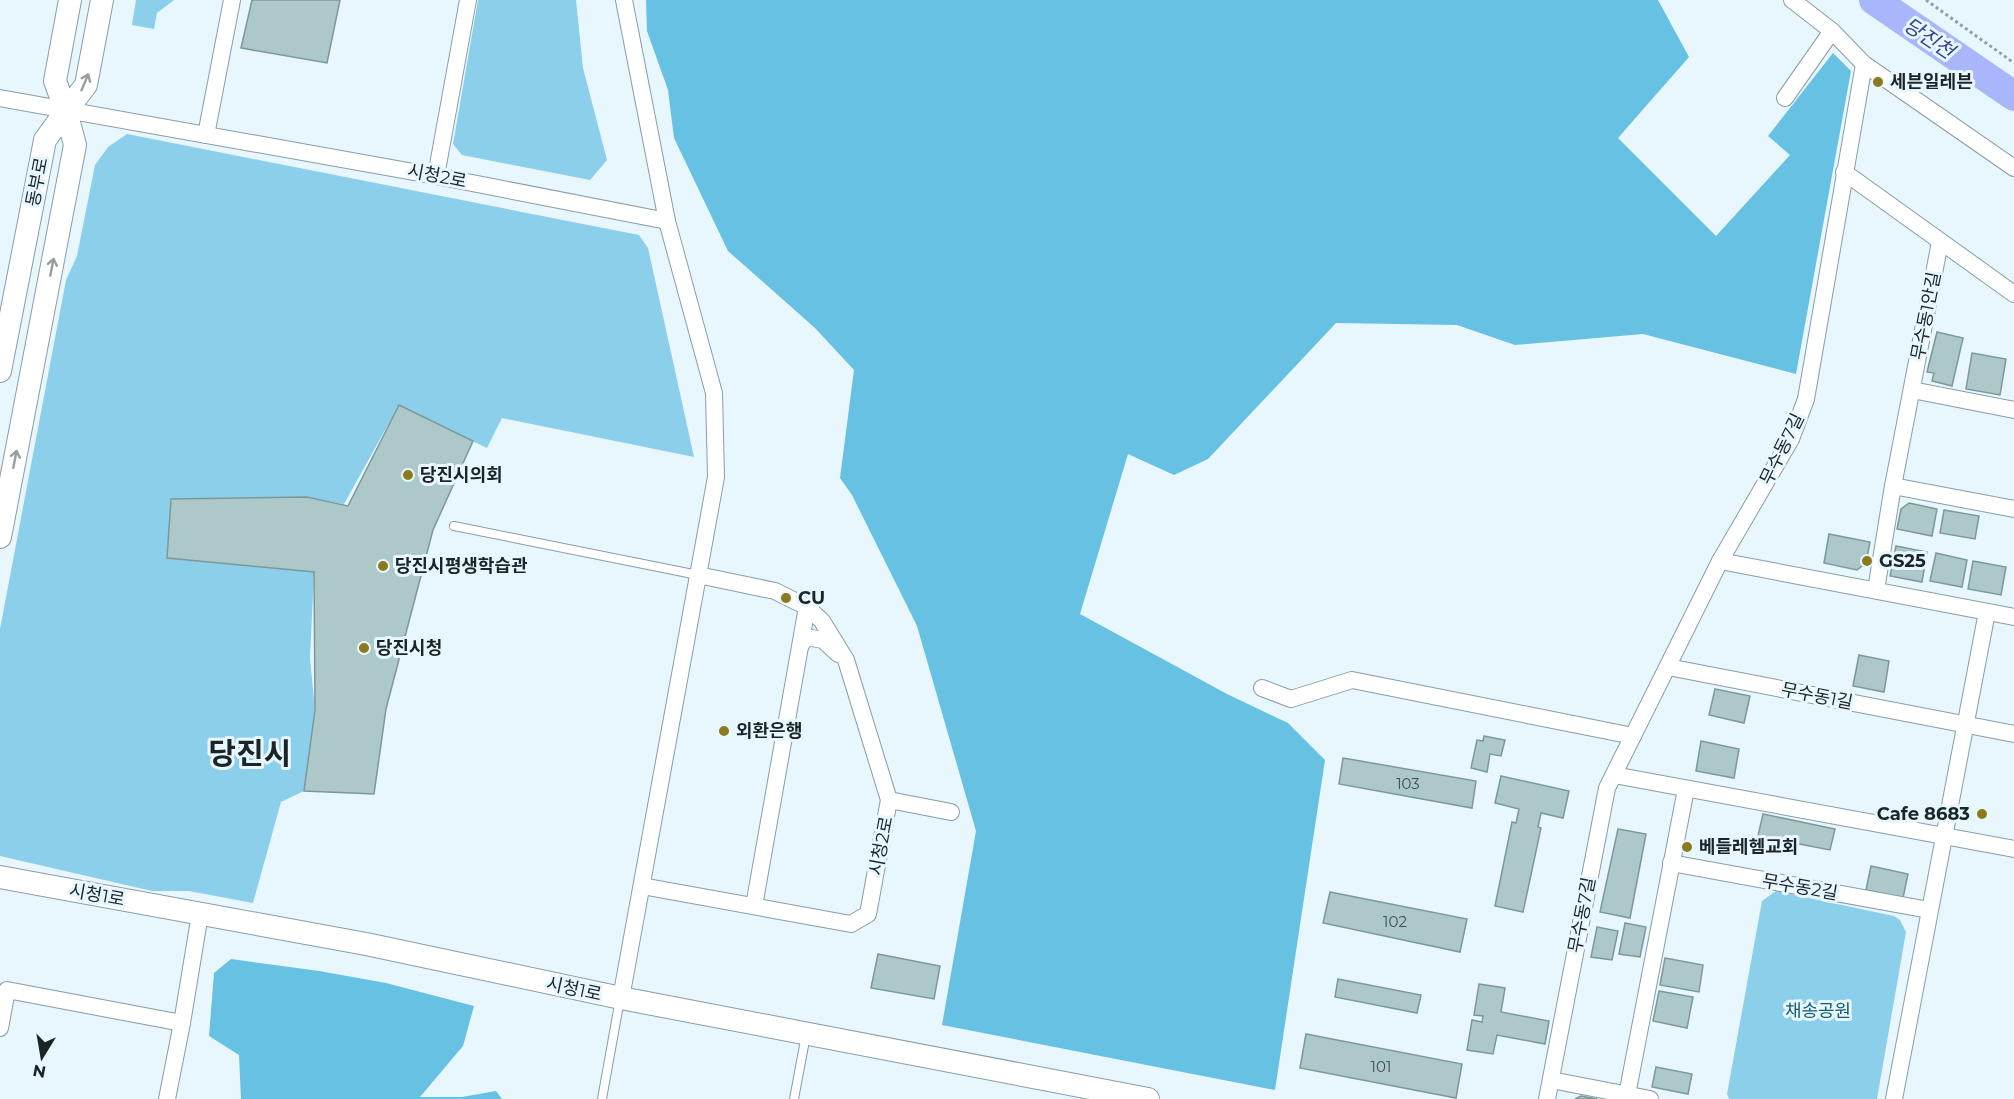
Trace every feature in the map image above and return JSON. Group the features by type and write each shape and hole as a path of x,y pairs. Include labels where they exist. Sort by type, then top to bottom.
{"street":[{"path":"0,537 75,145 55,81 70,0"},
{"name":"동부로","path":"0,371 45,140 87,85 102,0"},
{"path":"206,135 232,0"},
{"path":"436,176 468,0"},
{"path":"621,998 716,477 714,393 667,221 624,0"},
{"path":"1792,0 1832,31 1864,64 2014,168"},
{"path":"1785,98 1832,31"},
{"name":"무수동7길","path":"1547,1099 1607,788 1720,561 1791,439 1806,399 1864,64"},
{"name":"시청2로","path":"0,98 436,176 667,221"},
{"name":"무수동1안길","path":"1844,172 2014,294"},
{"name":"무수동1안길","path":"1876,590 1893,486 1941,242"},
{"path":"1912,390 2014,410"},
{"path":"1893,486 2014,509"},
{"path":"1720,561 2014,617"},
{"name":"시청2로","path":"642,886 851,924 868,914 889,800 846,660 822,621 807,607 775,591 698,575"},
{"path":"754,906 807,607"},
{"path":"1894,1099 1987,612"},
{"path":"801,645 806,637 823,640 846,660"},
{"name":"무수동1길","path":"1668,667 2014,734"},
{"path":"1262,688 1291,699 1352,680 1633,736"},
{"path":"1614,775 2014,849"},
{"path":"1627,1095 1686,789"},
{"path":"889,800 951,812"},
{"name":"무수동2길","path":"1671,863 1929,910"},
{"name":"시청1로","path":"0,877 366,944 621,998 1148,1099"},
{"path":"167,1099 200,914"},
{"path":"0,1028 7,990 182,1023"},
{"path":"1551,1080 1650,1099"}],"lane":[{"path":"454,526 698,575"},
{"path":"602,1099 621,998"},
{"path":"794,1099 806,1034"}],"path":[{"path":"1926,0 2014,63"}],"green space":[{"path":"136,0 174,0 157,13 154,29 132,25"},
{"path":"478,0 576,0 583,68 607,160 590,180 462,155 453,144"},
{"path":"127,134 639,235 648,248 694,457 502,418 487,448 399,405 344,504 307,497 171,499 167,558 314,572 310,658 315,710 304,791 281,802 253,903 189,891 152,891 0,856 0,629 66,280 77,256 95,165 108,147"},
{"name":"채송공원","path":"1776,891 1894,916 1900,920 1906,932 1877,1099 1729,1099 1727,1094 1762,901"}],"shaded area":[{"path":"646,0 1658,0 1689,57 1618,138 1716,236 1790,155 1768,136 1833,53 1851,71 1796,374 1643,334 1515,345 1457,325 1336,323 1208,459 1174,475 1128,454 1080,614 1227,694 1288,723 1325,760 1275,1090 942,1025 976,831 917,626 852,495 840,478 854,370 815,328 728,251 674,138 668,90 647,31"},
{"path":"231,959 386,983 474,1006 463,1046 420,1097 462,1097 496,1091 502,1099 241,1099 239,1055 209,1036 214,973"}],"building":[{"path":"252,0 340,0 327,63 241,48"},
{"path":"1937,332 1963,338 1952,386 1932,381 1934,373 1927,372"},
{"path":"1972,353 2006,359 2000,395 1966,389"},
{"path":"399,405 473,441 433,530 386,709 374,794 304,791 315,710 314,572 167,558 171,499 307,497 348,506"},
{"path":"1909,503 1937,509 1932,536 1897,529 1901,509"},
{"path":"1944,510 1979,516 1975,539 1940,533"},
{"path":"1829,534 1870,542 1866,563 1857,570 1824,563"},
{"path":"1896,546 1927,552 1922,582 1890,576"},
{"path":"1936,553 1967,560 1962,587 1930,581"},
{"path":"1973,561 2006,567 2001,595 1968,589"},
{"path":"1859,655 1889,661 1884,692 1853,686"},
{"path":"1715,689 1750,696 1744,723 1709,715"},
{"path":"1484,736 1505,740 1501,756 1490,754 1487,772 1471,768 1477,740 1483,741"},
{"path":"1701,741 1739,749 1734,778 1696,771"},
{"path":"1343,758 1476,781 1472,808 1339,784"},
{"path":"1501,776 1569,791 1563,818 1541,813 1538,827 1541,828 1523,912 1495,906 1512,822 1516,823 1519,809 1495,803"},
{"path":"1763,814 1835,829 1830,850 1758,836"},
{"path":"1618,829 1646,834 1630,918 1600,912"},
{"path":"1871,866 1908,874 1903,898 1866,890"},
{"path":"1330,892 1467,919 1460,952 1323,923"},
{"path":"1625,923 1646,927 1640,957 1619,954"},
{"path":"1597,927 1618,931 1612,960 1591,957"},
{"path":"878,954 940,966 934,999 871,988"},
{"path":"1665,958 1703,965 1699,992 1660,985"},
{"path":"1338,979 1421,995 1417,1013 1335,997"},
{"path":"1479,984 1505,988 1501,1012 1549,1021 1545,1044 1497,1035 1493,1054 1467,1050 1472,1020 1482,1022 1483,1016 1474,1015"},
{"path":"1659,991 1693,997 1687,1028 1653,1021"},
{"path":"1306,1034 1462,1064 1456,1098 1300,1068"},
{"path":"1656,1067 1692,1074 1688,1094 1652,1087"},
{"path":"1581,1096 1597,1099 1575,1099"}],"waterway":[{"name":"당진천","path":"1874,0 2014,96"}],"place":[{"name":"세븐일레븐","path":"1878,82"},
{"name":"당진시의회","path":"408,475"},
{"name":"GS25","path":"1867,561"},
{"name":"당진시평생학습관","path":"383,566"},
{"name":"CU","path":"786,598"},
{"name":"당진시청","path":"364,648"},
{"name":"외환은행","path":"724,731"},
{"name":"Cafe 8683","path":"1982,814"},
{"name":"베들레헴교회","path":"1687,847"}],"district":[{"name":"당진시","path":"250,753"}]}
